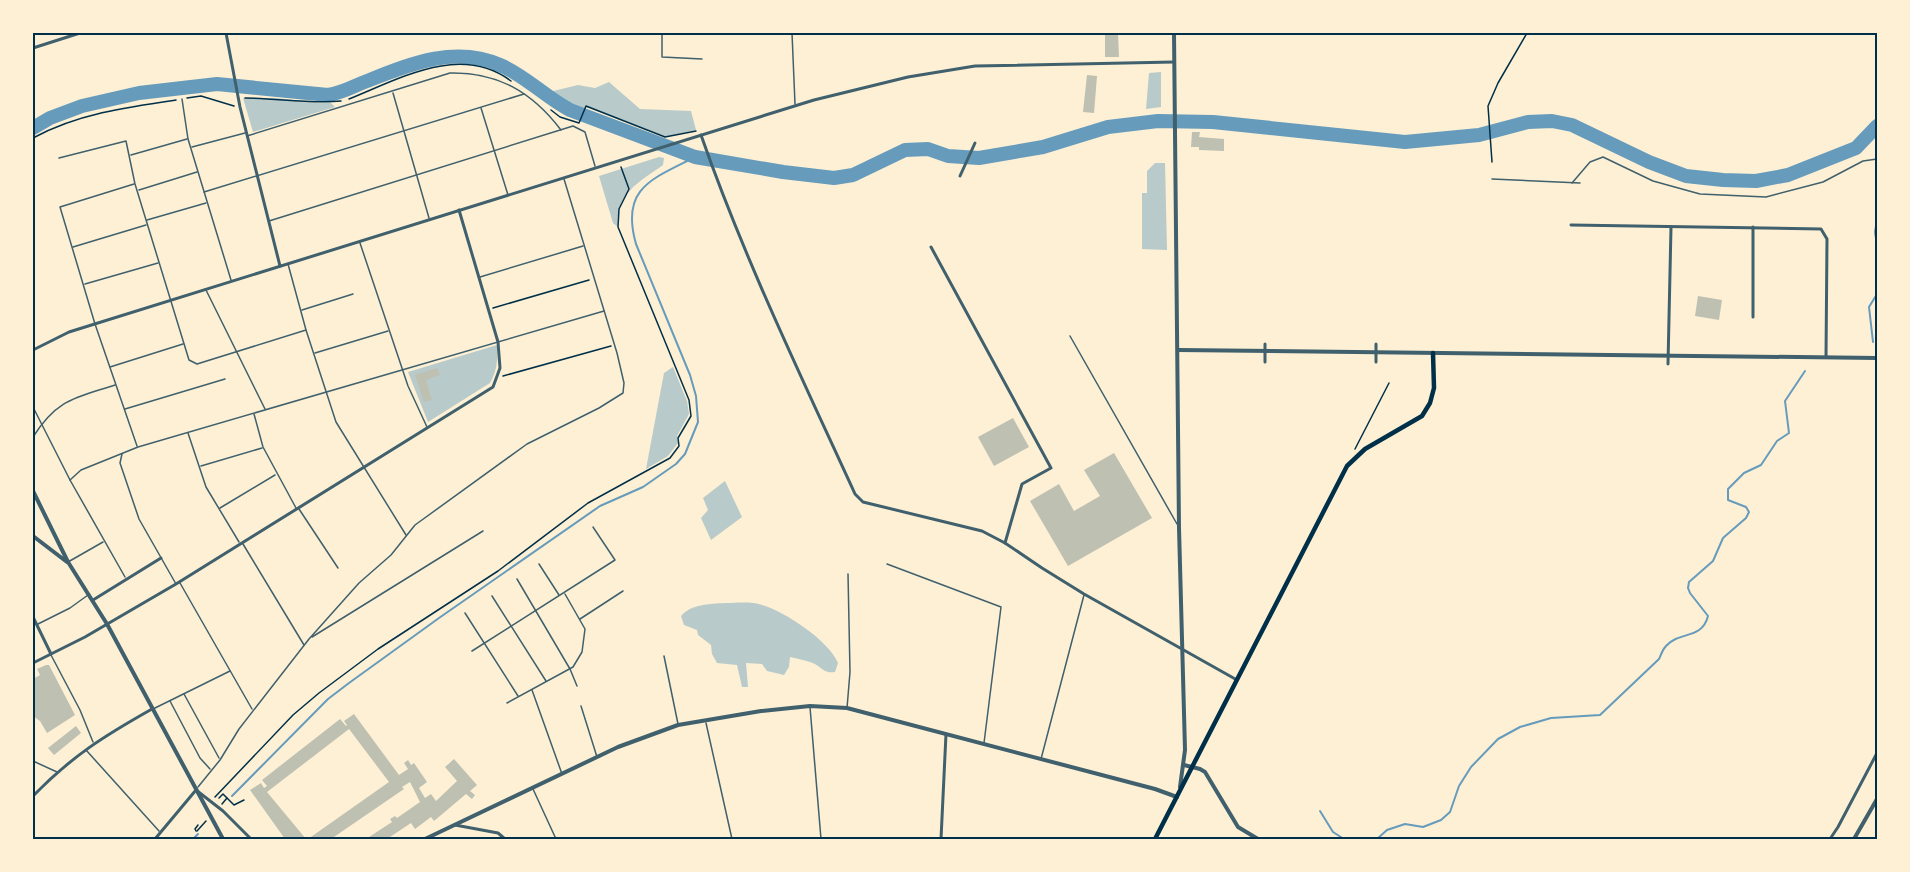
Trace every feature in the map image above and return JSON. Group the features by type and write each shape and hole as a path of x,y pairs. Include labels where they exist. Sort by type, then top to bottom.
{"main road":[{"path":"1155,839 1347,466 1365,449 1422,416 1430,403 1434,387 1433,353"}],"street":[{"path":"33,48 80,33"},
{"path":"226,33 246,135 280,266"},
{"path":"1174,33 1184,765 1180,788"},
{"path":"33,350 69,332 795,105 908,77 975,66 1174,62"},
{"path":"701,135 718,184 777,323 855,495 862,502 982,531 1005,543 1084,594 1237,680"},
{"path":"960,176 975,143"},
{"path":"33,663 178,583 493,387 498,378 500,362 498,342 459,210"},
{"path":"1571,225 1821,229 1827,239 1827,357"},
{"path":"1668,364 1671,226"},
{"path":"1753,227 1753,317"},
{"path":"931,247 1051,468 1022,484 1005,543"},
{"path":"1265,344 1265,362"},
{"path":"1376,344 1376,362"},
{"path":"1178,350 1877,358"},
{"path":"33,491 68,562 107,624 223,839"},
{"path":"33,536 68,562"},
{"path":"93,600 161,558"},
{"path":"33,616 51,654"},
{"path":"425,839 618,747 678,725 761,711 810,706 847,708 1155,789 1177,797"},
{"path":"33,796 57,772 93,743 152,709"},
{"path":"941,839 946,734"},
{"path":"1830,839 1877,753"},
{"path":"1184,765 1205,772 1233,820 1246,834 1257,839"},
{"path":"196,790 251,839"},
{"path":"155,839 196,790"},
{"path":"1854,839 1877,799"},
{"path":"453,825 498,833 505,839"}],"lane":[{"path":"662,33 662,57 702,59"},
{"path":"792,33 795,105"},
{"path":"190,148 246,135 450,73 466,72 496,78 524,94 546,111 561,130"},
{"path":"393,92 430,219"},
{"path":"204,192 524,94"},
{"path":"182,99 190,148 232,281"},
{"path":"481,107 508,195"},
{"path":"268,221 573,126 585,132 596,168"},
{"path":"129,155 188,139"},
{"path":"59,158 126,141 135,184 189,360 197,364 306,330"},
{"path":"1572,183 1590,162 1603,157 1653,181 1700,194 1766,197 1823,182 1863,161 1877,159"},
{"path":"138,190 198,172"},
{"path":"196,790 304,645 359,583 391,555 415,525 527,444 599,408 623,393 624,383 615,345 563,178"},
{"path":"1492,179 1580,183"},
{"path":"135,184 60,207 95,324 138,447"},
{"path":"147,220 207,203"},
{"path":"72,247 148,225"},
{"path":"360,241 403,369 427,428"},
{"path":"480,277 584,246"},
{"path":"84,285 159,263"},
{"path":"288,264 306,330 336,422 406,536"},
{"path":"206,289 265,410"},
{"path":"301,310 353,294"},
{"path":"70,480 81,470 138,447 604,311"},
{"path":"314,354 390,331"},
{"path":"1070,336 1179,528"},
{"path":"110,367 183,344"},
{"path":"124,410 225,379"},
{"path":"33,437 41,423 53,410 68,401 116,384"},
{"path":"33,407 70,480 127,580"},
{"path":"254,414 263,447 276,474 338,568"},
{"path":"188,432 206,487 304,645"},
{"path":"199,467 263,447"},
{"path":"123,453 120,463 139,519 253,711"},
{"path":"219,509 276,474"},
{"path":"472,651 615,560 593,528"},
{"path":"309,639 483,531"},
{"path":"68,562 104,541"},
{"path":"539,564 560,596"},
{"path":"887,564 1001,607 984,744"},
{"path":"847,708 850,672 848,574"},
{"path":"517,579 570,669 577,686"},
{"path":"579,619 623,591"},
{"path":"507,703 570,669 582,652 585,645 585,629 564,593"},
{"path":"37,624 70,608 89,594"},
{"path":"1041,759 1084,594"},
{"path":"492,596 546,682"},
{"path":"465,613 519,697"},
{"path":"51,654 80,710 93,743"},
{"path":"664,656 678,725"},
{"path":"152,709 230,671"},
{"path":"532,690 562,774"},
{"path":"184,693 220,760"},
{"path":"170,700 200,758 211,771"},
{"path":"581,706 597,758"},
{"path":"810,706 821,839"},
{"path":"705,720 732,839"},
{"path":"85,749 160,832"},
{"path":"33,761 57,772"},
{"path":"533,789 556,839"}],"path":[{"path":"1492,162 1488,106 1527,33"},
{"path":"33,138 83,116 201,96 240,108"},
{"path":"579,123 586,106 666,137 696,130 701,135"},
{"path":"210,802 293,715 319,693 378,650 498,571 588,502 670,458 679,446 678,438 691,416 689,400 618,227 619,209 629,189 619,160"},
{"path":"489,309 594,278"},
{"path":"498,378 615,345"},
{"path":"1347,466 1389,383"},
{"path":"219,798 223,794 234,805 244,800"},
{"path":"197,831 195,829 198,825"}],"shaded area":[{"path":"1161,72 1161,107 1146,109 1149,73"},
{"path":"609,82 640,109 691,111 696,130 665,137 586,107 583,113 545,93 578,85 595,88"},
{"path":"243,98 330,102 335,107 253,132"},
{"path":"659,157 664,158 663,165 637,183 625,197 620,206 618,227 613,223 599,176"},
{"path":"1155,163 1165,163 1167,250 1142,249 1142,193 1147,193 1147,171"},
{"path":"497,345 496,365 490,383 428,422 408,372"},
{"path":"673,367 687,401 689,414 677,436 678,443 668,456 646,469 664,373"},
{"path":"725,481 742,517 711,540 701,518 708,510 703,498"},
{"path":"725,603 758,604 783,614 806,628 833,654 838,663 835,672 828,672 815,664 790,657 789,667 784,675 767,671 762,664 746,663 748,687 742,687 737,665 717,663 712,654 711,645 698,635 697,630 684,625 681,616 695,607"}],"building":[{"path":"1105,33 1118,33 1119,57 1105,57"},
{"path":"1087,75 1097,76 1094,113 1083,112"},
{"path":"1192,132 1200,132 1199,137 1224,139 1224,151 1199,150 1199,147 1191,147"},
{"path":"1698,296 1722,300 1719,320 1695,316"},
{"path":"437,368 440,375 426,380 432,400 424,402 415,375"},
{"path":"1013,418 1029,447 994,466 978,437"},
{"path":"1114,453 1152,518 1068,566 1030,501 1059,484 1074,511 1100,496 1084,470"},
{"path":"49,665 75,715 47,733 40,721 33,716 33,679 40,675 37,669"},
{"path":"354,714 399,775 408,769 404,763 408,760 411,765 414,763 427,782 419,788 425,798 431,794 436,801 457,781 445,767 454,759 477,785 470,791 475,795 472,799 466,794 434,821 431,817 415,829 411,823 387,839 366,839 392,822 390,819 395,816 397,818 420,802 410,782 402,787 404,789 331,839 308,839 389,782 349,729 267,792 306,839 285,839 250,790 261,783 264,788 267,786 262,780 340,719 346,726 344,721"},
{"path":"76,726 81,733 54,755 48,748"}],"waterway":[{"path":"33,128 50,118 82,106 139,93 217,84 328,95 416,63 449,57 483,59 500,65 570,110 695,157 834,178 853,175 905,150 928,149 948,156 979,158 1043,147 1108,127 1158,121 1213,122 1405,142 1479,135 1528,122 1552,121 1572,125 1649,162 1686,176 1756,181 1788,175 1856,148 1877,126"},
{"path":"232,796 328,699 349,683 600,506 643,487 676,464 685,454 698,422 696,396 690,375 636,244 632,210 636,198 653,179 695,157"},
{"path":"1877,220 1875,232 1877,245"},
{"path":"1873,342 1869,307 1877,294"},
{"path":"1377,839 1387,830 1405,824 1423,827 1441,820 1450,812 1459,786 1471,767 1498,739 1520,727 1551,718 1600,715 1659,659 1671,641 1701,629 1708,616 1690,593 1689,582 1713,561 1723,538 1746,518 1749,512 1746,507 1728,500 1728,489 1744,473 1761,465 1777,441 1789,433 1785,401 1805,371"},
{"path":"1320,811 1333,832 1344,839"},
{"path":"193,839 198,834"}]}
